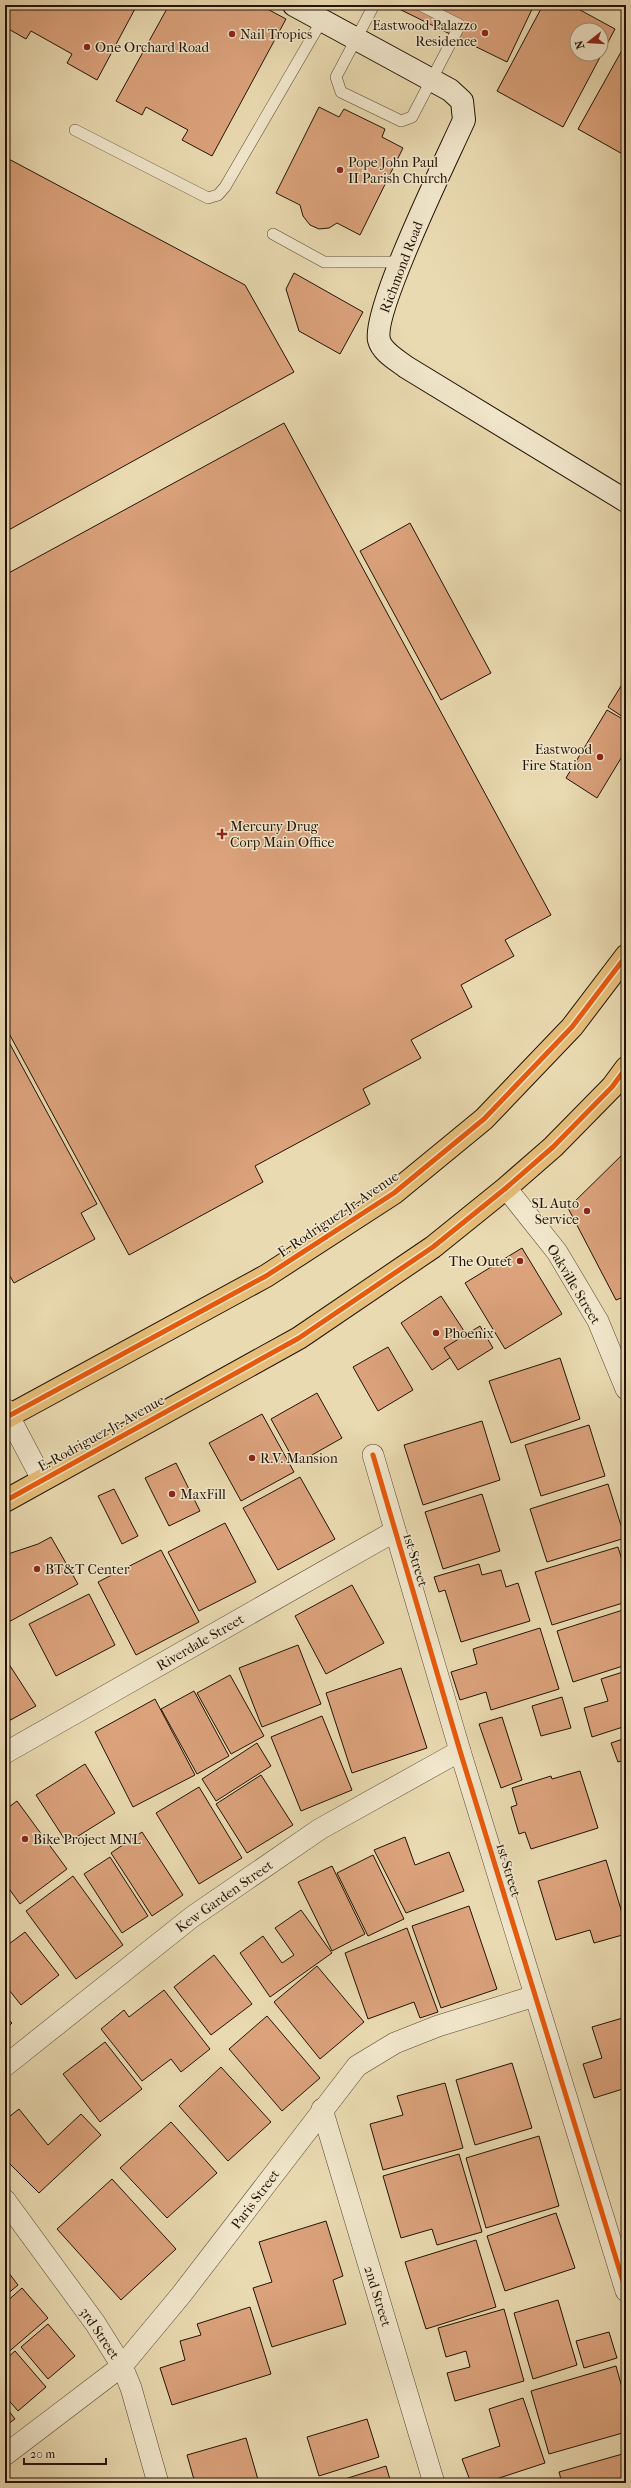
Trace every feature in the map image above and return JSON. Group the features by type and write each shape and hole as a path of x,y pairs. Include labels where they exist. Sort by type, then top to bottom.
{"main road":[{"name":"E. Rodriguez Jr. Avenue","path":"6,1415 266,1276 394,1193 484,1119 572,1027 626,956"},
{"name":"E. Rodriguez Jr. Avenue","path":"5,1501 299,1338 433,1247 506,1188 553,1147 612,1087 626,1068"}],"street":[{"name":"Richmond Road","path":"294,5 450,90 462,101 464,120 401,262 380,327 379,339 384,350 406,367 626,501"},
{"name":"Oakville Street","path":"506,1188 557,1252 596,1319 626,1389"},
{"path":"6,1415 42,1480"},
{"name":"1st Street","path":"373,1455 460,1751 626,2291"},
{"name":"Riverdale Street","path":"5,1753 395,1532"},
{"name":"Kew Garden Street","path":"5,2066 192,1917 320,1829 460,1751"},
{"name":"Paris Street","path":"5,2454 122,2366 181,2296 322,2109 357,2066 395,2043 438,2026 536,1996"},
{"name":"2nd Street","path":"322,2109 434,2483"},
{"name":"3rd Street","path":"5,2200 95,2323 122,2366 131,2388 158,2483"}],"lane":[{"path":"374,5 336,77 341,92 401,121 412,117 460,25 420,5"},
{"path":"75,130 189,190 208,198 218,195 225,187 322,20"},
{"path":"273,234 324,262 401,262"}],"building":[{"name":"One Orchard Road","path":"12,5 137,5 97,80 67,63 72,54 31,31 26,39 5,27 5,18"},
{"path":"169,5 245,5 253,9 255,5 260,5 286,19 212,156 182,140 188,130 146,107 142,115 116,101"},
{"name":"Eastwood Palazzo Residence","path":"391,5 534,5 507,62"},
{"path":"543,5 571,5 602,22 569,22 569,62 597,62 563,127 497,91"},
{"path":"609,26 615,29 609,40"},
{"path":"626,43 626,156 578,129"},
{"name":"Pope John Paul II Parish Church","path":"319,107 339,117 344,109 385,129 382,137 403,148 360,235 337,223 329,228 319,229 310,225 303,216 300,205 276,193"},
{"path":"5,157 245,285 294,372 5,532"},
{"path":"294,273 363,312 340,354 299,331 286,289"},
{"path":"284,423 551,915 505,940 514,956 461,985 472,1007 411,1040 421,1058 363,1089 370,1104 255,1166 263,1182 129,1255 5,1026 5,575"},
{"path":"410,523 491,673 441,700 360,551"},
{"path":"626,678 626,719 608,707"},
{"name":"Eastwood Fire Station","path":"607,710 626,721 626,750 597,798 566,778"},
{"path":"5,1035 97,1204 81,1213 95,1239 14,1283 5,1268"},
{"path":"626,1151 626,1296 616,1300 568,1208"},
{"path":"522,1248 562,1314 505,1349 465,1283"},
{"name":"Phoenix","path":"441,1296 472,1343 432,1370 401,1323"},
{"path":"480,1326 493,1348 458,1370 444,1348"},
{"path":"388,1347 413,1390 378,1411 353,1367"},
{"path":"560,1358 580,1419 511,1443 489,1381"},
{"path":"317,1393 342,1438 296,1464 271,1419"},
{"name":"R.V. Mansion","path":"262,1414 294,1472 241,1501 209,1443"},
{"path":"482,1421 500,1480 423,1505 404,1445"},
{"path":"589,1425 605,1476 541,1496 525,1445"},
{"name":"MaxFill","path":"176,1463 200,1511 169,1526 145,1478"},
{"path":"300,1477 335,1539 278,1570 243,1508"},
{"path":"608,1484 625,1538 547,1562 530,1509"},
{"path":"114,1489 138,1536 122,1544 98,1496"},
{"path":"482,1494 500,1551 443,1569 425,1512"},
{"path":"225,1523 256,1582 199,1611 168,1552"},
{"name":"BT&T Center","path":"51,1537 78,1584 5,1624 5,1555 38,1544"},
{"path":"618,1547 626,1573 626,1602 552,1625 535,1572"},
{"path":"161,1550 199,1622 136,1655 98,1582"},
{"path":"479,1564 482,1575 501,1570 506,1587 518,1583 530,1621 461,1642 445,1590 439,1592 434,1577"},
{"path":"352,1585 384,1643 326,1674 295,1616"},
{"path":"89,1594 115,1645 56,1676 29,1624"},
{"path":"626,1609 626,1665 573,1682 557,1631"},
{"path":"540,1628 559,1689 491,1710 486,1692 460,1700 451,1672 477,1664 473,1649"},
{"path":"298,1645 321,1704 262,1727 239,1668"},
{"path":"5,1658 36,1706 5,1723"},
{"path":"401,1668 427,1748 352,1773 326,1693"},
{"path":"626,1671 626,1726 592,1737 584,1708 608,1701 601,1679"},
{"path":"230,1675 264,1736 231,1754 197,1693"},
{"path":"194,1691 229,1756 197,1774 161,1709"},
{"path":"562,1697 571,1728 541,1736 532,1706"},
{"path":"155,1699 195,1775 133,1807 95,1732"},
{"path":"322,1716 352,1790 301,1811 271,1737"},
{"path":"502,1717 522,1780 501,1788 479,1724"},
{"path":"626,1738 626,1766 624,1760 618,1762 611,1743"},
{"path":"257,1743 271,1766 216,1801 202,1779"},
{"path":"85,1764 115,1813 67,1843 36,1795"},
{"path":"580,1771 598,1828 531,1849 525,1832 519,1834 511,1807 517,1805 512,1788 551,1776 552,1779"},
{"path":"261,1775 293,1825 247,1853 216,1804"},
{"path":"199,1787 242,1858 199,1884 156,1813"},
{"name":"Bike Project MNL","path":"17,1801 67,1869 20,1904 5,1883 5,1810"},
{"path":"142,1832 183,1895 152,1916 111,1853"},
{"path":"405,1837 415,1865 449,1852 464,1891 406,1913 374,1850"},
{"path":"373,1855 404,1919 368,1936 337,1873"},
{"path":"110,1857 148,1916 122,1933 84,1874"},
{"path":"606,1860 626,1926 626,1934 594,1943 590,1930 556,1940 538,1881"},
{"path":"332,1866 365,1934 332,1951 298,1882"},
{"path":"73,1876 123,1945 76,1979 26,1911"},
{"path":"469,1906 497,1989 441,2008 412,1926"},
{"path":"301,1910 332,1953 270,1997 240,1953 263,1936 282,1963 294,1955 275,1928"},
{"path":"407,1928 438,2012 420,2018 414,2002 368,2019 345,1953"},
{"path":"25,1932 59,1975 21,2005 5,1985 5,1947"},
{"path":"214,1955 252,2004 211,2035 174,1987"},
{"path":"317,1966 364,2022 320,2059 274,2002"},
{"path":"164,1990 210,2049 181,2072 171,2059 142,2081 101,2029 124,2010 129,2017"},
{"path":"5,2016 12,2023 5,2030"},
{"path":"267,2016 320,2078 282,2111 229,2049"},
{"path":"626,2017 626,2088 594,2098 583,2064 602,2058 592,2027"},
{"path":"105,2042 142,2089 100,2122 63,2074"},
{"path":"512,2063 532,2128 475,2145 456,2080"},
{"path":"221,2067 271,2122 228,2161 179,2106"},
{"path":"445,2083 463,2148 383,2170 370,2124 403,2115 397,2096"},
{"path":"19,2109 48,2145 81,2114 101,2135 39,2193 5,2159 5,2120"},
{"path":"171,2122 217,2173 167,2218 120,2168"},
{"path":"539,2136 559,2206 486,2228 466,2158"},
{"path":"459,2154 482,2232 437,2245 432,2229 401,2238 383,2176"},
{"path":"112,2179 176,2249 121,2300 57,2229"},
{"path":"556,2213 575,2268 505,2291 487,2236"},
{"path":"326,2221 343,2276 333,2280 346,2324 272,2347 253,2288 272,2282 259,2242"},
{"path":"476,2240 496,2307 426,2329 405,2262"},
{"path":"5,2268 18,2285 5,2296"},
{"path":"22,2288 48,2318 5,2355 5,2303"},
{"path":"558,2300 577,2365 533,2379 514,2313"},
{"path":"250,2307 271,2374 172,2405 160,2368 185,2360 180,2341 201,2335 197,2324"},
{"path":"504,2309 524,2381 455,2401 447,2373 470,2367 466,2351 446,2357 438,2328"},
{"path":"48,2324 75,2356 48,2379 21,2347"},
{"path":"609,2332 617,2358 584,2368 576,2341"},
{"path":"15,2351 46,2387 18,2411 5,2396 5,2360"},
{"path":"616,2366 626,2402 626,2432 549,2454 531,2391"},
{"path":"523,2398 545,2463 484,2483 471,2483 462,2459 500,2446 489,2409"},
{"path":"5,2406 15,2419 5,2426"},
{"path":"367,2419 379,2457 319,2476 307,2437"},
{"path":"246,2438 259,2483 195,2483 187,2455"},
{"path":"626,2453 626,2483 562,2483 559,2472"},
{"path":"386,2466 391,2483 332,2483"}],"cycle path":[{"path":"5,1418 266,1276 394,1193 484,1119 572,1027 626,956"},
{"path":"5,1501 299,1338 433,1247 506,1188 553,1147 612,1087 626,1068"},
{"path":"373,1455 460,1751 626,2291"}],"place":[{"name":"Eastwood Palazzo Residence","path":"485,33"},
{"name":"Nail Tropics","path":"232,34"},
{"name":"One Orchard Road","path":"87,47"},
{"name":"Pope John Paul II Parish Church","path":"340,170"},
{"name":"Eastwood Fire Station","path":"600,757"},
{"name":"Mercury Drug Corp Main Office","path":"222,834"},
{"name":"SL Auto Service","path":"587,1211"},
{"name":"The Outet","path":"520,1261"},
{"name":"Phoenix","path":"436,1333"},
{"name":"R.V. Mansion","path":"252,1458"},
{"name":"MaxFill","path":"172,1494"},
{"name":"BT&T Center","path":"37,1569"},
{"name":"Bike Project MNL","path":"25,1839"}]}
